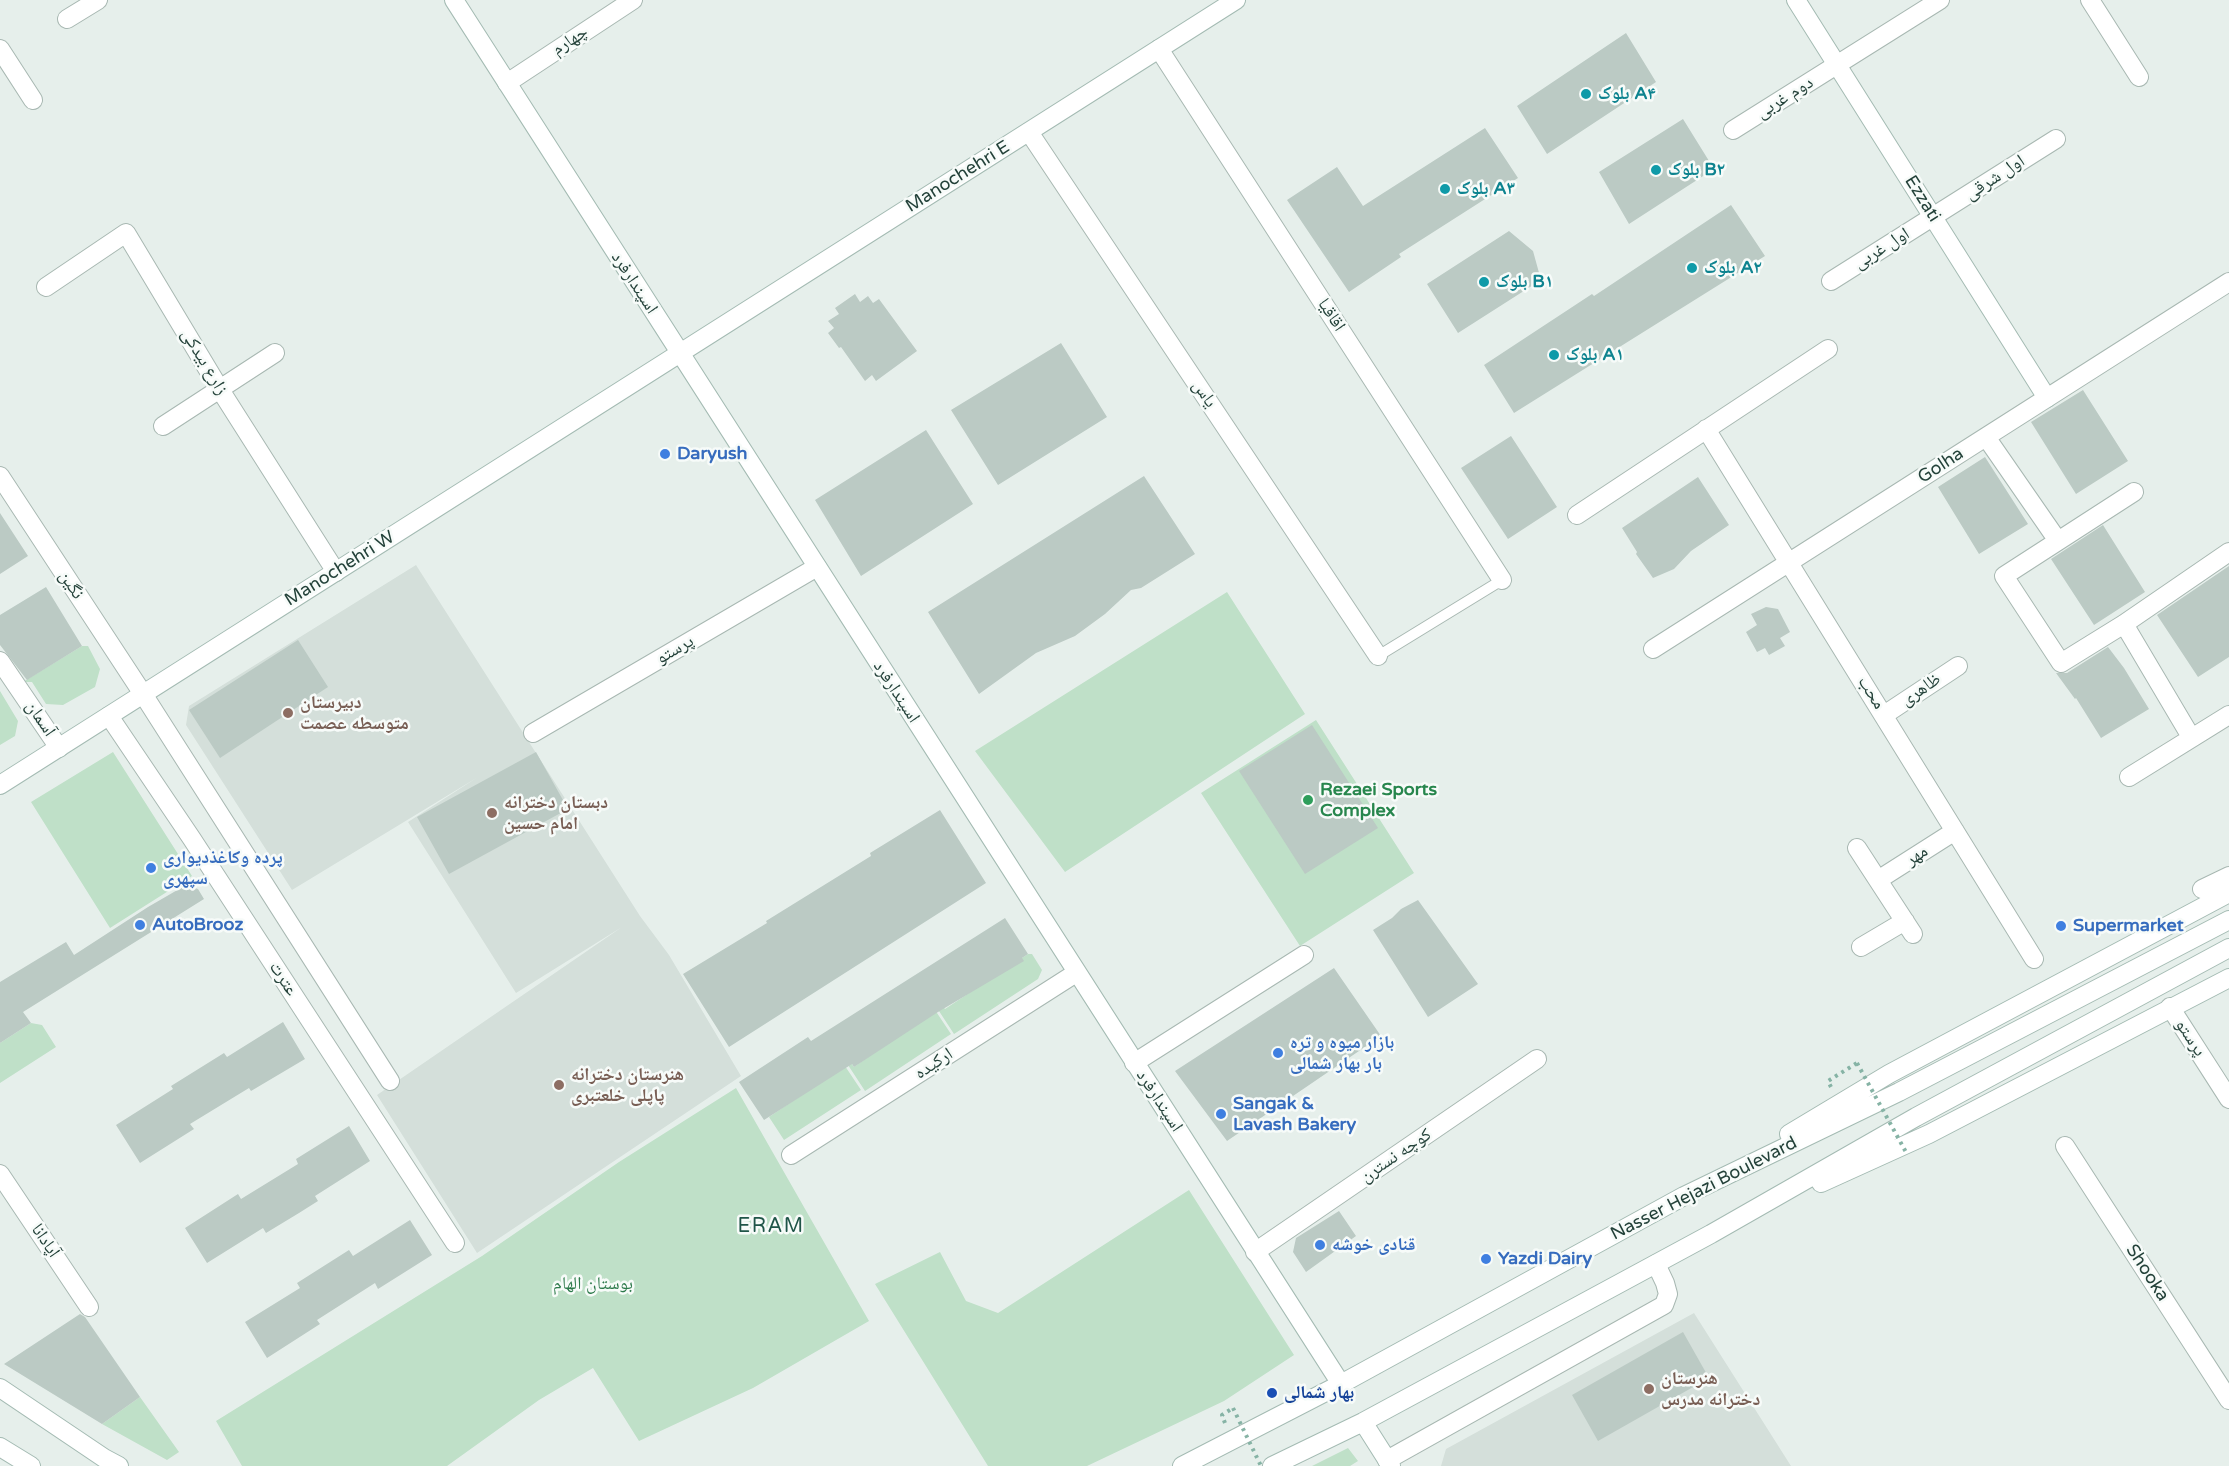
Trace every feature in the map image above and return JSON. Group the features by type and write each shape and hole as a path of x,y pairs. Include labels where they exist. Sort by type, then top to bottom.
{"street":[{"path":"67,19 98,0"},
{"name":"اسپندارفرد","path":"454,0 1341,1383"},
{"name":"چهارم","path":"507,83 633,0"},
{"name":"Manochehri E","path":"680,354 1236,0"},
{"name":"Ezzati","path":"1796,0 2047,398"},
{"name":"دوم غربی","path":"1733,130 1940,0"},
{"path":"2090,0 2139,77"},
{"name":"اقاقیا","path":"1159,49 1502,580"},
{"path":"0,50 33,100"},
{"name":"یاس","path":"1029,132 1378,656"},
{"name":"اول شرقی","path":"1934,218 2056,139"},
{"name":"اول غربی","path":"1831,281 1934,218"},
{"name":"زارع بیدکی","path":"46,287 126,233 219,388 336,572"},
{"name":"Golha","path":"1653,649 2229,282"},
{"path":"1577,515 1828,349"},
{"path":"163,426 275,353"},
{"name":"Manochehri W","path":"0,785 680,354"},
{"name":"محب","path":"1706,429 2034,958"},
{"path":"1986,437 2058,541"},
{"name":"نگین","path":"0,476 143,694 390,1081"},
{"path":"2133,492 2004,576 2061,663 2124,624 2229,552"},
{"name":"پرستو","path":"533,733 817,567"},
{"path":"2124,624 2191,737"},
{"name":"آسمان","path":"0,661 59,748"},
{"name":"ظاهری","path":"1884,715 1958,666"},
{"path":"2129,777 2229,715"},
{"name":"عترت","path":"109,716 192,838 455,1243"},
{"name":"مهر","path":"1878,880 1955,831"},
{"path":"1857,848 1909,927 1860,947"},
{"path":"2202,889 2229,876"},
{"path":"1684,1196 1889,1074 2229,893"},
{"name":"Nasser Hejazi Boulevard","path":"1182,1466 1341,1383 1684,1196 1899,1092 2229,920"},
{"name":"Nasser Hejazi Boulevard","path":"1272,1466 1363,1422 1656,1264 1916,1117 2229,948"},
{"path":"1134,1063 1304,955"},
{"name":"ارکیده","path":"791,1155 1076,973"},
{"path":"1711,1234 1929,1134 2229,978"},
{"name":"پرستو","path":"2170,1007 2229,1099"},
{"name":"کوچه نسترن","path":"1255,1252 1537,1059"},
{"name":"Shooka","path":"2066,1146 2229,1400"},
{"name":"آپادانا","path":"0,1174 89,1307"},
{"path":"1363,1422 1389,1463 1664,1305 1668,1294 1656,1264"},
{"path":"0,1388 119,1466"},
{"path":"0,1447 31,1466"}],"lane":[{"path":"1378,656 1502,580"}],"path":[{"path":"1827,1081 1857,1063 1907,1154"},
{"path":"1222,1415 1233,1408 1261,1466"}],"shaded area":[{"path":"416,565 640,916 669,955 741,1076 477,1253 377,1095 622,927 516,993 408,822 478,777 292,890 186,725 189,706"},
{"path":"1694,1313 1791,1466 1441,1466 1446,1449"}],"green space":[{"path":"1227,592 1305,714 1065,872 975,751"},
{"path":"82,646 88,646 100,669 95,687 63,705 46,704 32,682 23,682"},
{"path":"0,691 18,721 15,736 0,745"},
{"path":"1316,720 1414,873 1300,946 1201,793"},
{"path":"113,752 192,876 110,928 31,802"},
{"path":"1028,954 1032,954 1042,970 1038,979 954,1034 937,1008 942,1005 945,1009"},
{"path":"935,1010 951,1034 865,1091 848,1065 851,1063 854,1067"},
{"path":"31,1023 42,1025 56,1047 0,1083 0,1043"},
{"path":"845,1066 861,1090 784,1140 769,1117"},
{"name":"بوستان الهام","path":"736,1088 869,1321 753,1388 639,1441 593,1368 539,1400 447,1466 242,1466 216,1421 482,1256 619,1162"},
{"path":"1189,1190 1294,1355 1224,1401 1087,1466 988,1466 875,1284 940,1252 966,1301 998,1313"},
{"path":"140,1397 179,1452 167,1460 102,1424"},
{"path":"1348,1448 1358,1461 1350,1466 1312,1466"}],"building":[{"name":"بلوک A۴","path":"1626,33 1656,82 1547,154 1517,106"},
{"name":"بلوک B۲","path":"1683,119 1714,169 1629,224 1599,172"},
{"path":"1485,128 1518,178 1399,254 1401,257 1349,292 1287,200 1337,167 1363,206"},
{"path":"1731,205 1765,256 1514,413 1484,365 1592,294 1594,296"},
{"name":"بلوک B۱","path":"1509,231 1533,251 1541,280 1458,333 1427,284"},
{"path":"855,294 860,302 868,296 873,303 879,299 917,351 876,381 872,375 865,381 828,333 834,328 828,321 839,314 835,308"},
{"path":"1061,343 1107,417 998,485 951,410"},
{"path":"2083,390 2128,461 2076,494 2031,422"},
{"path":"926,430 973,504 861,576 815,500"},
{"path":"1511,436 1557,507 1508,539 1461,468"},
{"path":"1985,457 2028,524 1979,554 1938,487"},
{"path":"1144,476 1195,554 1141,588 1131,590 1105,614 1075,636 1036,653 979,694 928,612"},
{"path":"1698,477 1729,525 1691,551 1674,569 1653,578 1636,554 1637,552 1622,528"},
{"path":"0,513 28,556 0,574"},
{"path":"2103,525 2145,592 2094,625 2051,559"},
{"path":"2229,566 2229,657 2198,677 2157,615"},
{"path":"46,587 82,646 27,680 0,645 0,615"},
{"path":"1766,607 1778,609 1790,632 1780,638 1785,646 1769,655 1765,648 1757,652 1746,632 1757,625 1751,614"},
{"path":"298,640 328,687 220,758 189,710"},
{"path":"2108,647 2149,709 2101,738 2076,698 2056,673 2067,673"},
{"name":"Rezaei Sports Complex","path":"1312,725 1378,828 1305,874 1239,771"},
{"name":"دبستان دخترانه امام حسین","path":"536,752 568,809 449,874 417,817"},
{"path":"940,810 986,883 729,1047 683,974 767,923 766,921 871,856 870,853"},
{"path":"186,885 198,889 204,899 23,1012 31,1023 0,1043 0,982 66,942 74,955"},
{"path":"1418,900 1478,984 1428,1017 1373,930 1392,918 1401,909"},
{"path":"1005,918 1028,954 1022,958 1024,961 938,1012 854,1067 852,1064 764,1120 739,1082 808,1037 811,1041"},
{"name":"بازار میوه و تره بار بهار شمالی","path":"1334,968 1381,1036 1227,1141 1175,1071"},
{"path":"283,1022 305,1059 251,1091 249,1088 190,1124 194,1129 140,1163 116,1125 173,1089 171,1086 224,1053 227,1057"},
{"path":"349,1126 370,1161 315,1196 318,1201 299,1213 266,1233 263,1228 207,1263 185,1228 238,1194 241,1199 298,1164 296,1159"},
{"name":"قنادی خوشه","path":"1339,1211 1356,1236 1306,1272 1293,1252 1296,1238"},
{"path":"410,1220 432,1255 378,1289 375,1283 317,1320 320,1324 267,1358 245,1322 300,1288 297,1283 349,1250 353,1256"},
{"path":"80,1314 85,1317 140,1397 102,1424 4,1364"},
{"path":"1683,1332 1709,1378 1598,1441 1572,1395"}],"place":[{"name":"بلوک A۴","path":"1586,94"},
{"name":"بلوک B۲","path":"1656,170"},
{"name":"بلوک A۳","path":"1445,189"},
{"name":"بلوک A۲","path":"1692,268"},
{"name":"بلوک B۱","path":"1484,282"},
{"name":"بلوک A۱","path":"1554,355"},
{"name":"Daryush","path":"665,454"},
{"name":"دبیرستان متوسطه عصمت","path":"288,713"},
{"name":"Rezaei Sports Complex","path":"1308,800"},
{"name":"دبستان دخترانه امام حسین","path":"492,813"},
{"name":"پرده وکاغذدیواری سپهری","path":"151,868"},
{"name":"AutoBrooz","path":"140,925"},
{"name":"Supermarket","path":"2061,926"},
{"name":"بازار میوه و تره بار بهار شمالی","path":"1278,1053"},
{"name":"هنرستان دخترانه پاپلی خلعتبری","path":"559,1085"},
{"name":"Sangak & Lavash Bakery","path":"1221,1114"},
{"name":"قنادی خوشه","path":"1320,1245"},
{"name":"Yazdi Dairy","path":"1486,1259"},
{"name":"هنرستان دخترانه مدرس","path":"1649,1389"},
{"name":"بهار شمالی","path":"1272,1393"}],"district":[{"name":"ERAM","path":"771,1227"}]}
